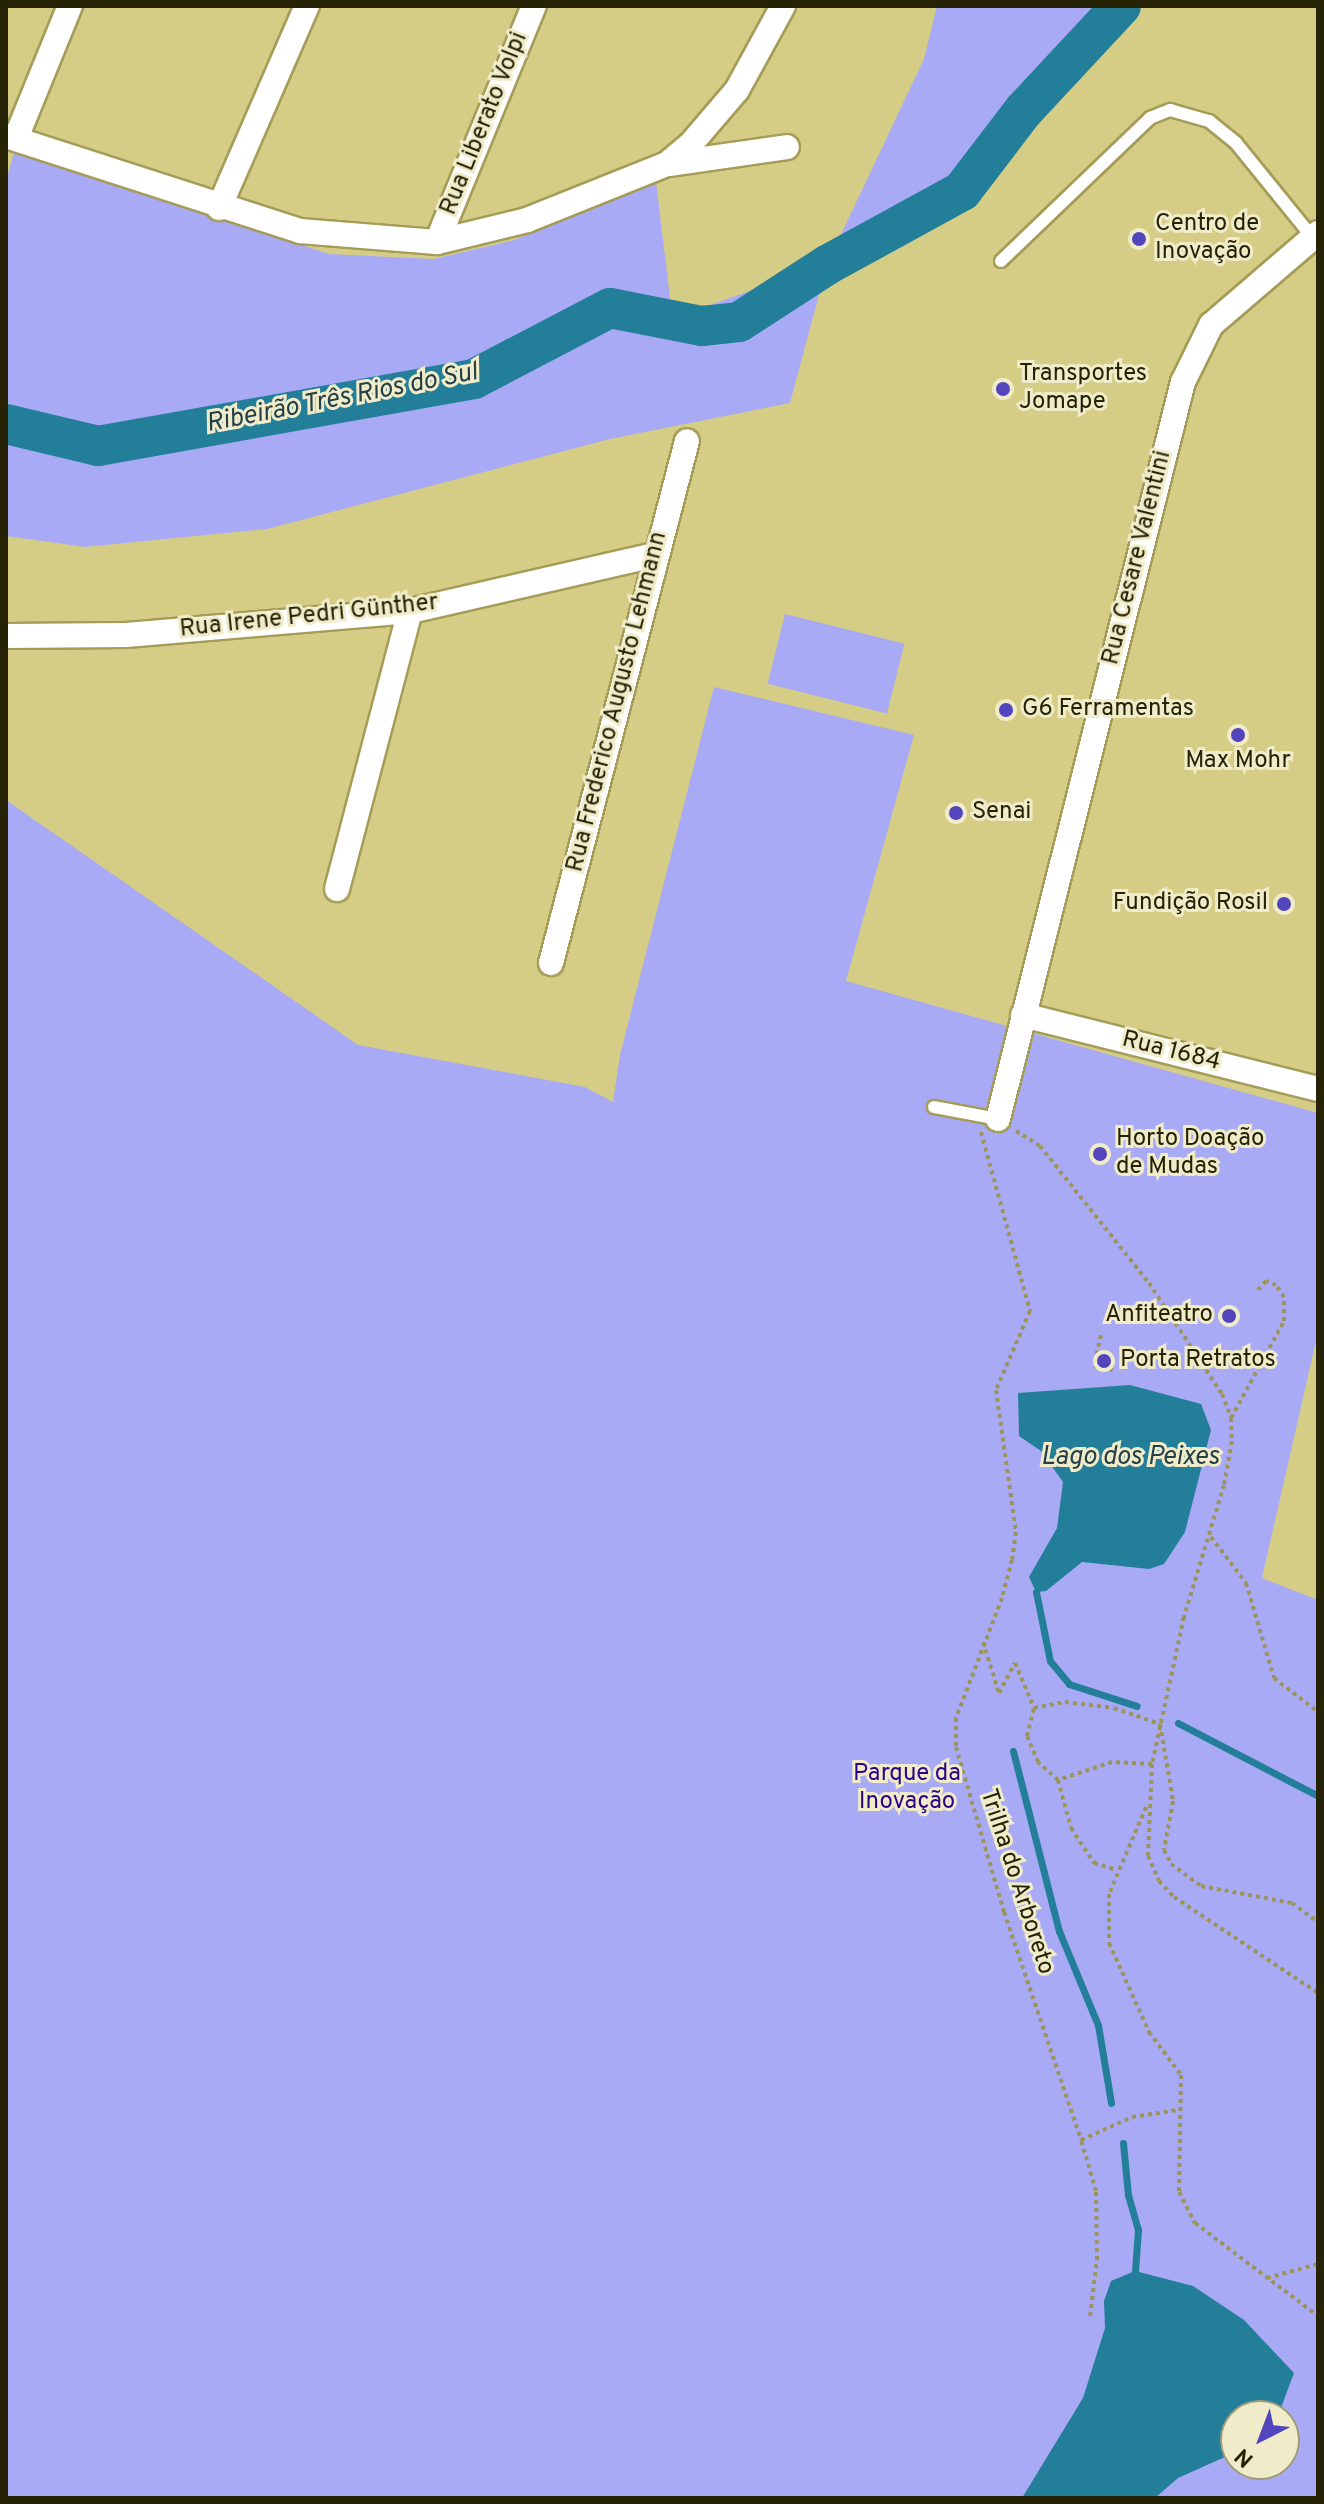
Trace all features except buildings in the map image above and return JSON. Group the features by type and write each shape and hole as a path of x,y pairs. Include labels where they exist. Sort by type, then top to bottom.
{"street":[{"path":"70,6 11,137 219,208 300,231 437,242 527,220 667,164 787,147"},
{"path":"219,208 307,6"},
{"name":"Rua Liberato Volpi","path":"437,242 534,6"},
{"path":"667,164 737,90 783,6"},
{"name":"Rua Cesare Valentini","path":"990,1117 1023,1015 1183,382 1211,325 1316,236"},
{"name":"Rua Frederico Augusto Lehmann","path":"551,963 687,441"},
{"name":"Rua Irene Pedri Günther","path":"6,636 126,635 410,611 655,555"},
{"path":"337,889 410,611"},
{"name":"Rua 1684","path":"1023,1015 1318,1089"}],"lane":[{"path":"1001,261 1150,118 1170,110 1209,121 1236,143 1316,236"},
{"path":"934,1107 990,1117"}],"path":[{"name":"Trilha do Arboreto","path":"990,1117 980,1137 1030,1311 996,1390 1016,1532 1002,1598 983,1640 956,1718 956,1747 1000,1899 1096,2191 1097,2260 1090,2316"},
{"path":"990,1117 1040,1146 1149,1283 1222,1394 1231,1418 1232,1441 1211,1537 1184,1617 1152,1764 1147,1805 1148,1856 1159,1881 1174,1897 1318,1993"},
{"path":"1231,1418 1284,1321 1284,1297 1276,1285 1266,1281 1257,1291"},
{"path":"1101,1335 1094,1366 1113,1370"},
{"path":"1211,1537 1246,1583 1274,1678 1318,1712"},
{"path":"983,1640 999,1693 1015,1663 1034,1708 1027,1736 1038,1762 1058,1780 1071,1828 1094,1863 1117,1870"},
{"path":"1034,1708 1065,1702 1114,1708 1160,1724"},
{"path":"1160,1724 1173,1801 1164,1850 1171,1864 1201,1886 1292,1903 1318,1922"},
{"path":"1058,1780 1112,1762 1152,1764"},
{"path":"1147,1805 1109,1894 1109,1943 1149,2032 1181,2075 1177,2110 1179,2192 1195,2223 1318,2316"},
{"path":"1081,2140 1132,2117 1177,2110"},
{"path":"1267,2278 1318,2264"}],"green space":[{"path":"937,6 1121,6 1024,110 962,191 827,265 790,403 610,439 267,529 85,547 6,536 6,181 15,149 329,254 434,259 514,240 656,182 671,306 710,305 827,264 924,59"},
{"path":"785,614 904,644 887,714 768,684"},
{"name":"Parque da Inovação","path":"714,687 914,735 846,981 1318,1113 1318,1332 1262,1578 1318,1600 1318,2498 6,2498 6,800 358,1045 585,1087 613,1102 620,1055"}],"water":[{"name":"Lago dos Peixes","path":"1130,1385 1201,1404 1211,1430 1185,1532 1164,1564 1149,1569 1082,1562 1046,1591 1036,1592 1029,1577 1057,1528 1063,1482 1041,1451 1019,1436 1018,1393"},
{"path":"1135,2271 1193,2286 1244,2320 1294,2373 1284,2400 1220,2400 1220,2459 1178,2478 1155,2498 1022,2498 1083,2398 1105,2328 1104,2301 1111,2281"}],"waterway":[{"name":"Ribeirão Três Rios do Sul","path":"6,424 98,446 474,379 610,308 702,326 739,322 827,265 962,191 1024,110 1121,6"},
{"path":"1036,1592 1050,1661 1069,1684 1137,1706"},
{"path":"1178,1723 1318,1796"},
{"path":"1013,1751 1059,1931 1098,2025 1111,2103"},
{"path":"1123,2143 1128,2195 1138,2230 1135,2271"}],"place":[{"name":"Centro de Inovação","path":"1139,239"},
{"name":"Transportes Jomape","path":"1003,389"},
{"name":"G6 Ferramentas","path":"1006,710"},
{"name":"Max Mohr","path":"1238,735"},
{"name":"Senai","path":"956,813"},
{"name":"Fundição Rosil","path":"1284,904"},
{"name":"Horto Doação de Mudas","path":"1100,1154"},
{"name":"Anfiteatro","path":"1229,1316"},
{"name":"Porta Retratos","path":"1104,1361"}]}
